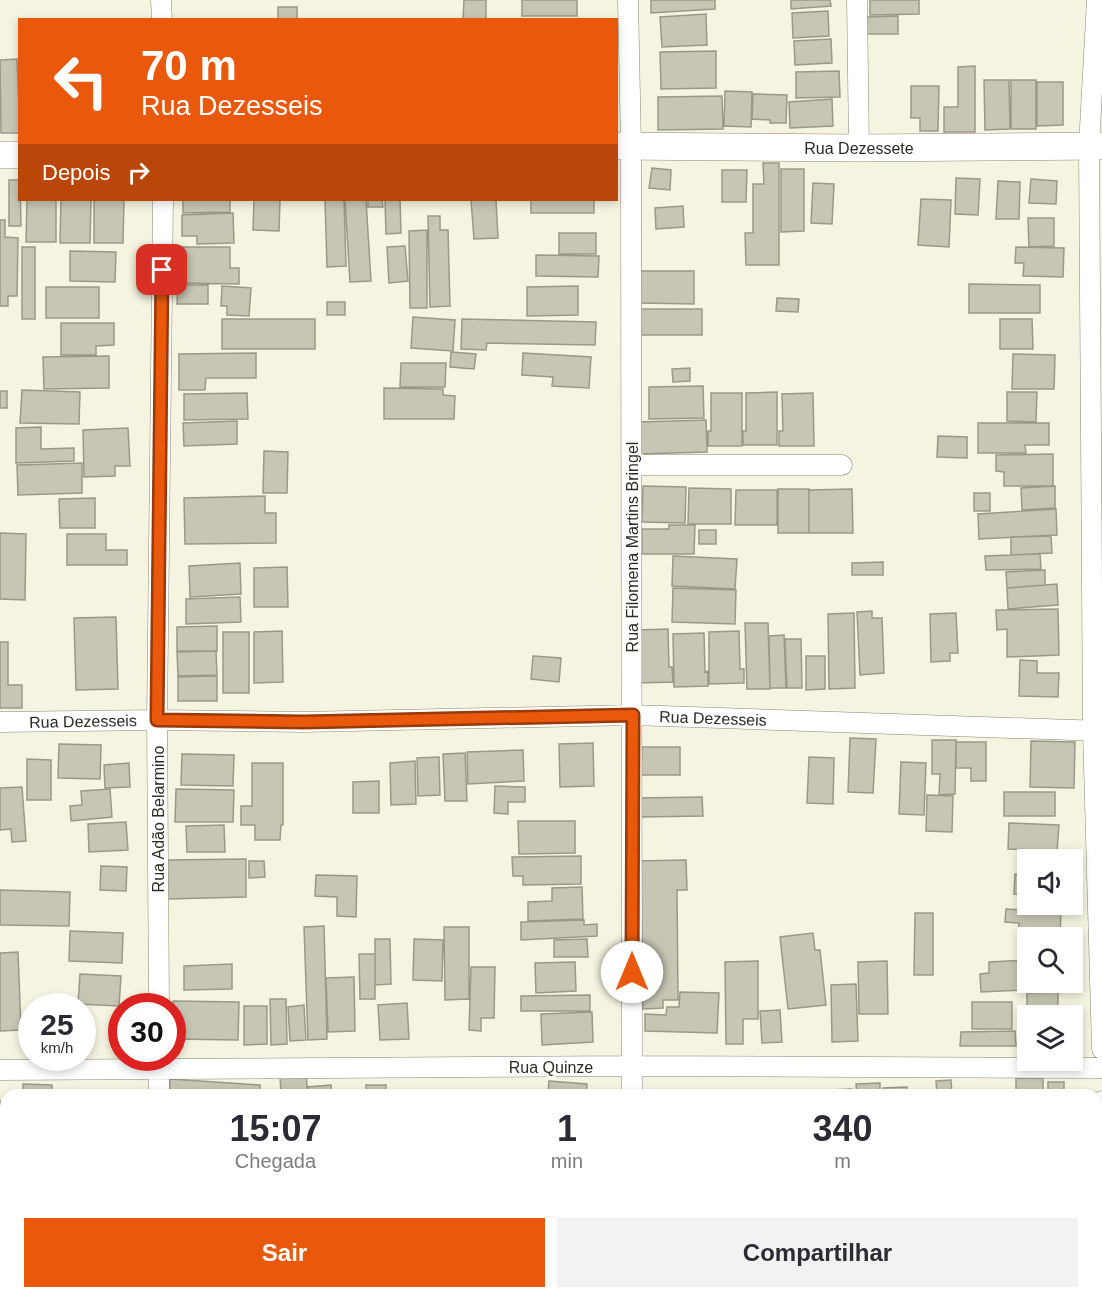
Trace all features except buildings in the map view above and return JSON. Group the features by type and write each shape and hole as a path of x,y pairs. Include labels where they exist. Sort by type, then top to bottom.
{"street":[{"path":"161,0 162,18"},
{"name":"Rua Filomena Martins Bringel","path":"628,0 624,146 632,465 632,1089"},
{"path":"857,0 860,148"},
{"path":"1097,0 1097,731 1102,1049"},
{"name":"Rua Dezessete","path":"624,146 860,148 1096,146"},
{"path":"0,155 18,155"},
{"name":"Rua Adão Belarmino","path":"159,993 157,720 163,201"},
{"path":"632,465 843,465"},
{"name":"Rua Dezesseis","path":"0,722 157,720 303,722 633,715 1097,731"},
{"name":"Rua Quinze","path":"186,1063 1102,1068"},
{"name":"Rua Quinze","path":"0,1070 108,1065"},
{"path":"159,1071 159,1089"}],"route":[{"path":"162,270 157,720 303,722 633,715 632,972"}]}
